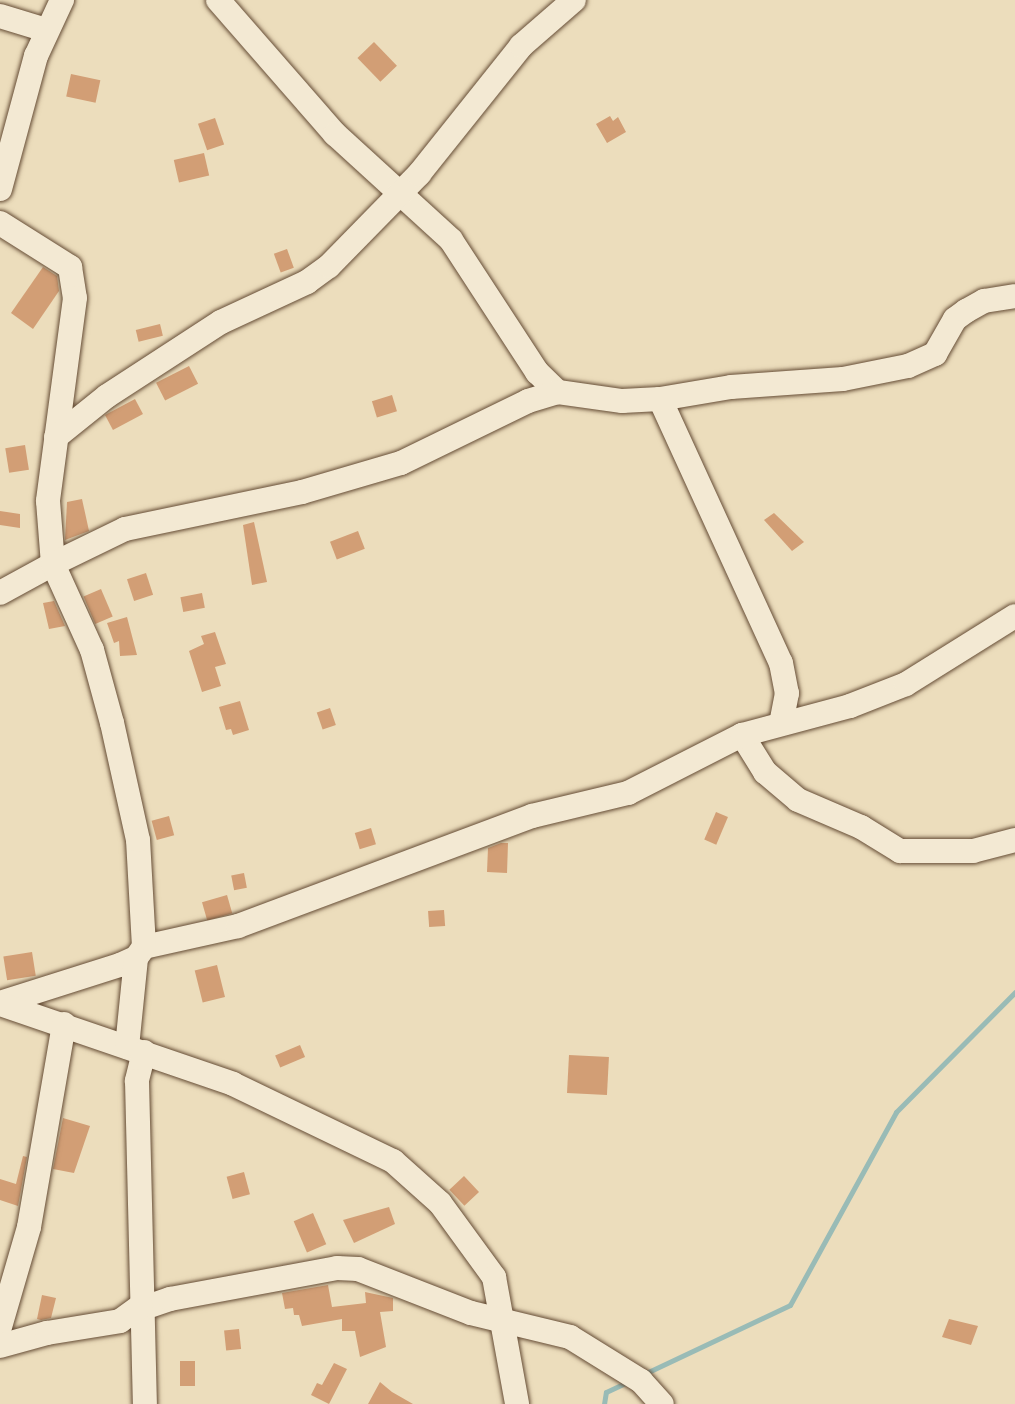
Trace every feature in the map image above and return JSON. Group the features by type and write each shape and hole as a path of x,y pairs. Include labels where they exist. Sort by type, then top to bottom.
{"street":[{"path":"0,189 46,30 62,0"},
{"path":"218,0 335,134 451,240 537,372 558,392"},
{"path":"56,437 107,396 235,313 307,282 401,193 521,46 574,0"},
{"path":"0,16 46,30"},
{"path":"0,223 60,257 70,267 74,281 71,344 48,501 53,564 92,650 112,723 138,840 140,952 136,1049 145,1404"},
{"path":"0,593 125,529 302,492 401,463 528,400 558,392 622,401 660,399 731,387 852,378 908,366 935,354 955,319 966,311 984,301 1015,297"},
{"path":"660,399 778,655 787,693 781,723"},
{"path":"0,1003 69,985 140,952 238,926 532,816 628,793 742,735 850,706 906,684 1015,616"},
{"path":"742,735 765,772 791,795 900,851 921,854 973,851 1015,840"},
{"path":"0,1003 233,1084 393,1161 440,1203 477,1247 494,1277 505,1320 517,1404"},
{"path":"0,1327 27,1234 64,1024"},
{"path":"0,1346 120,1321 141,1308 170,1299 337,1268 379,1276 471,1313 505,1320 591,1348 641,1381 662,1404"}],"building":[{"path":"374,42 397,66 380,82 357,58"},
{"path":"71,74 100,80 96,103 66,96"},
{"path":"610,116 613,121 618,117 626,132 607,143 596,124"},
{"path":"215,118 224,144 207,150 198,124"},
{"path":"204,153 209,175 179,182 174,160"},
{"path":"287,249 294,268 281,273 274,254"},
{"path":"43,267 57,276 59,291 33,329 11,313"},
{"path":"160,324 163,336 139,342 136,330"},
{"path":"189,366 198,384 165,401 156,383"},
{"path":"392,395 397,411 377,417 372,401"},
{"path":"135,399 143,414 113,430 105,415"},
{"path":"25,445 29,470 9,473 5,448"},
{"path":"82,499 89,531 65,540 67,502"},
{"path":"0,511 20,514 20,528 0,525"},
{"path":"774,513 804,542 792,551 764,520"},
{"path":"254,522 267,582 252,585 243,525"},
{"path":"358,531 365,549 337,559 330,542"},
{"path":"146,573 153,595 134,601 127,579"},
{"path":"101,589 113,617 95,624 84,596"},
{"path":"202,593 205,608 183,612 180,597"},
{"path":"54,601 65,626 49,629 43,603"},
{"path":"127,617 137,655 120,656 119,641 114,643 107,623"},
{"path":"215,632 226,664 215,667 221,686 202,692 189,651 204,644 201,636"},
{"path":"240,701 249,730 233,735 231,729 226,730 219,707"},
{"path":"330,708 336,725 323,730 317,713"},
{"path":"716,812 728,817 716,845 704,840"},
{"path":"169,816 174,835 157,840 152,821"},
{"path":"371,828 376,844 360,849 355,833"},
{"path":"508,843 507,873 487,872 488,848"},
{"path":"244,873 247,888 234,890 231,875"},
{"path":"227,895 232,913 207,920 202,902"},
{"path":"444,910 445,926 429,927 428,911"},
{"path":"32,952 36,976 7,980 3,957"},
{"path":"217,965 225,997 203,1003 195,971"},
{"path":"300,1045 305,1057 280,1068 275,1056"},
{"path":"569,1055 609,1057 607,1095 567,1093"},
{"path":"63,1118 90,1126 74,1173 53,1169"},
{"path":"23,1156 27,1157 18,1206 0,1200 0,1179 16,1184"},
{"path":"244,1172 250,1194 233,1199 227,1177"},
{"path":"464,1176 479,1192 464,1206 449,1190"},
{"path":"389,1207 395,1224 354,1243 343,1220"},
{"path":"313,1213 326,1244 307,1253 294,1221"},
{"path":"328,1285 332,1307 366,1303 365,1292 393,1298 393,1311 380,1312 386,1347 360,1357 355,1331 342,1331 342,1319 302,1326 299,1315 294,1315 293,1308 285,1309 282,1293"},
{"path":"42,1295 56,1298 51,1318 41,1320 37,1319"},
{"path":"949,1319 978,1326 971,1345 942,1337"},
{"path":"239,1329 241,1349 226,1350 224,1331"},
{"path":"180,1361 195,1361 195,1386 180,1386"},
{"path":"334,1363 347,1369 329,1404 311,1395 317,1383 322,1385"},
{"path":"380,1382 392,1392 413,1404 368,1404"}],"waterway":[{"path":"644,1374 790,1305 896,1112 1015,992"},
{"path":"604,1404 606,1392 627,1382"}]}
